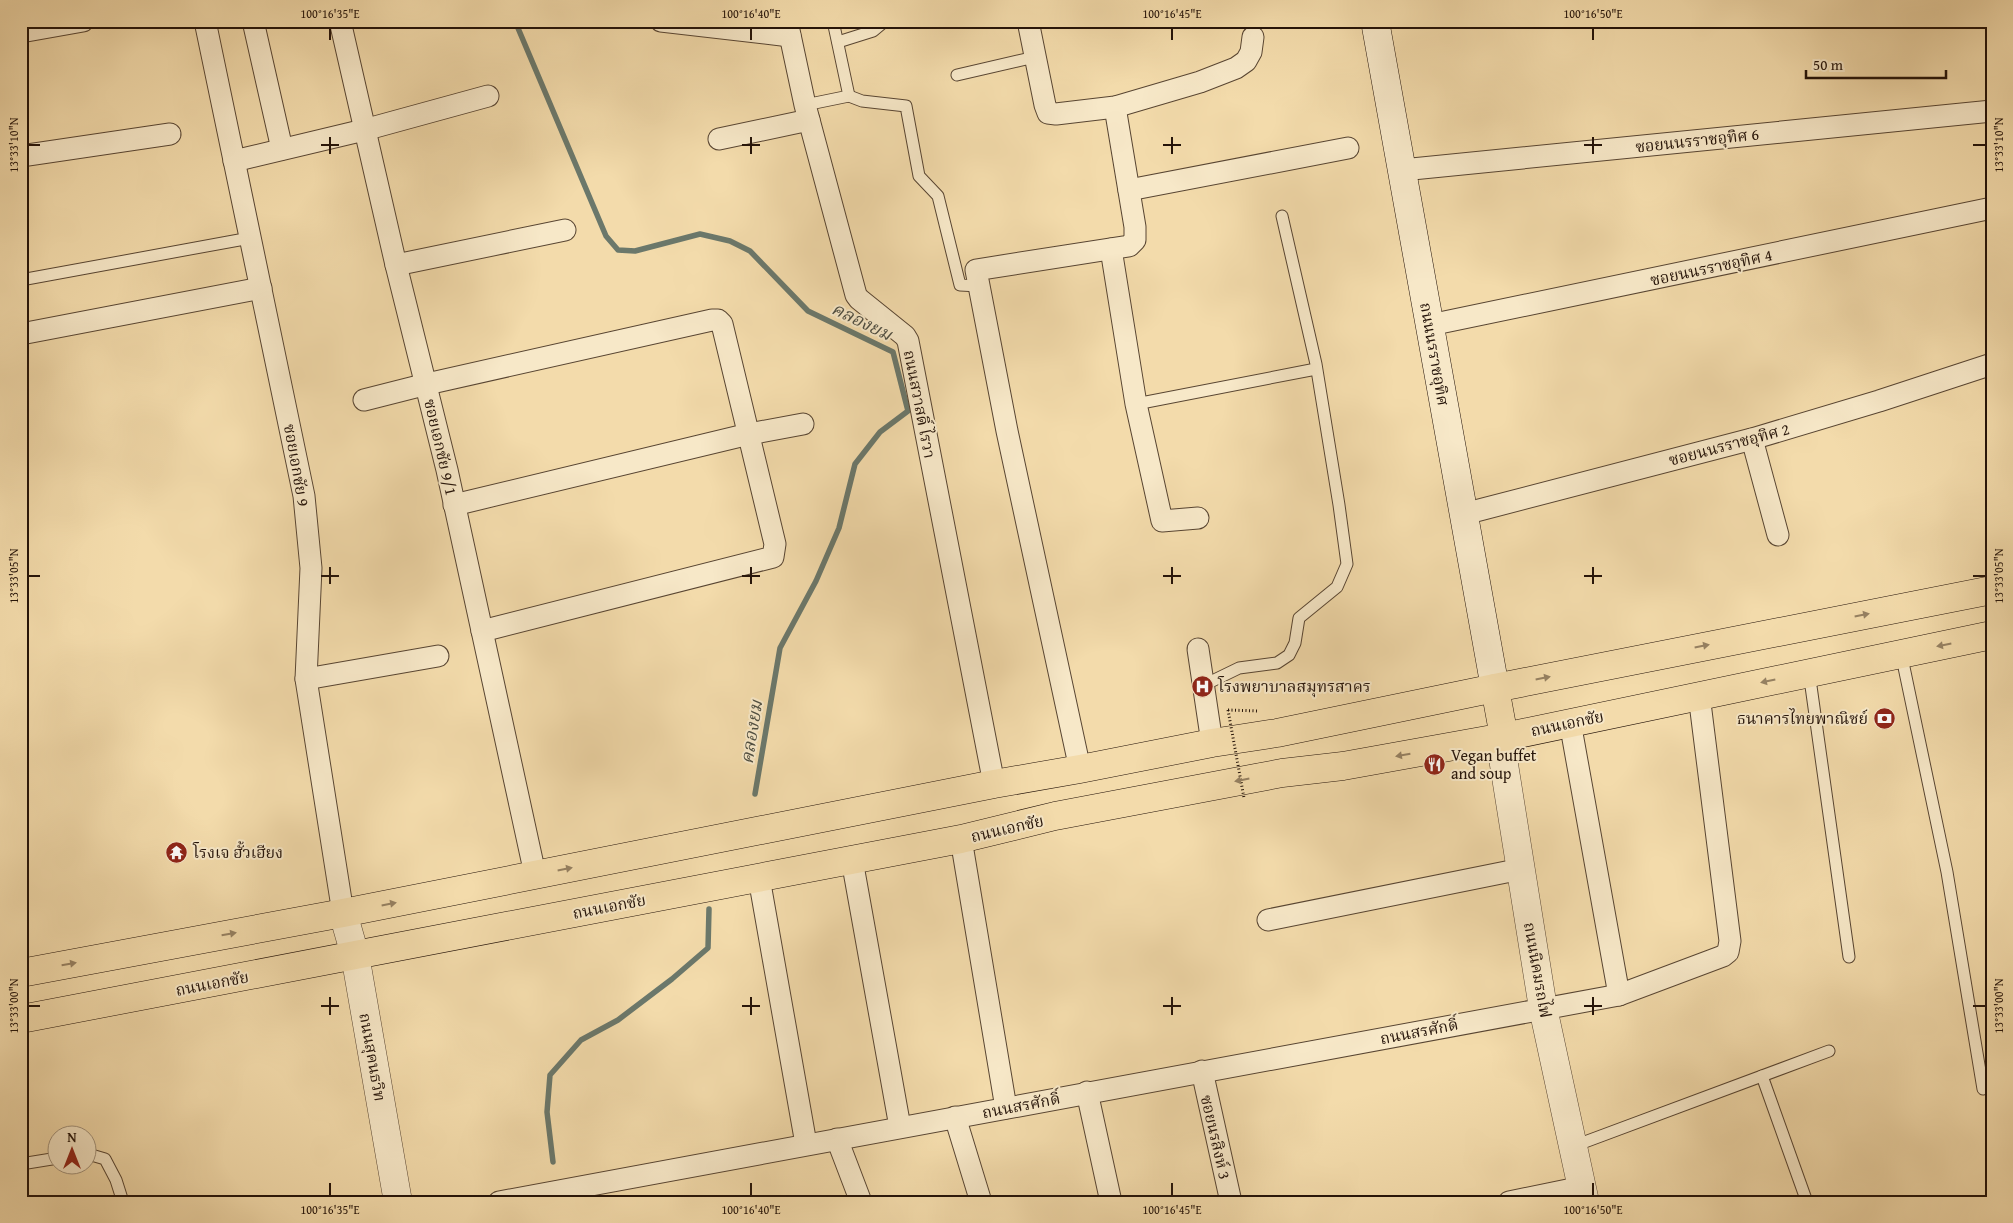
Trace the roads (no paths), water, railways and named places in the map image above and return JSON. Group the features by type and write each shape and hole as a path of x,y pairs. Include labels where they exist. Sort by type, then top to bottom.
{"main road":[{"path":"21,973 343,913 994,784 1212,743 1277,733 1992,590"},
{"name":"ถนนเอกชัย","path":"21,1020 961,839 1055,816 1282,773 1343,766 1504,737 1992,635"},
{"path":"1495,688 1504,737"}],"street":[{"path":"21,32 82,21"},
{"name":"ซอยเอกชัย 9","path":"205,21 304,496 311,568 306,679 343,913"},
{"path":"253,21 282,149"},
{"name":"ซอยเอกชัย 9/1","path":"340,21 396,265 427,384 535,874"},
{"path":"661,21 788,29"},
{"path":"1028,21 1048,113 1056,114 1115,107 1200,82 1236,68 1246,61 1251,52 1253,37"},
{"name":"ถนนนรราชอุทิศ","path":"1376,21 1495,688"},
{"name":"ถนนสวาสดิ์ ไรวา","path":"788,29 807,113 856,295 905,336 908,341 994,784"},
{"path":"234,161 364,130 488,96"},
{"path":"1080,769 1007,431 976,270 1128,246 1135,240 1115,107"},
{"name":"ซอยนนรราชอุทิศ 6","path":"1402,170 1992,111"},
{"path":"719,139 807,113"},
{"path":"21,156 170,134"},
{"path":"1128,190 1348,148"},
{"name":"ซอยนนรราชอุทิศ 4","path":"1430,325 1992,208"},
{"path":"396,265 565,230"},
{"path":"1111,249 1136,404 1162,521 1198,518"},
{"path":"21,334 261,288"},
{"path":"364,400 712,320 718,320 722,324 776,544 773,557 482,630"},
{"name":"ซอยนนรราชอุทิศ 2","path":"1464,514 1752,439 1879,401 1992,364"},
{"path":"454,505 749,434 803,424"},
{"path":"1752,439 1778,536"},
{"path":"1198,649 1212,743"},
{"path":"306,679 438,656"},
{"name":"ถนนสรศักดิ์","path":"499,1202 537,1198 806,1144 1619,995 1723,956 1730,946 1699,695"},
{"path":"1570,722 1619,995"},
{"name":"ถนนนิคมรถไฟ","path":"1504,737 1502,752 1544,1008 1584,1194"},
{"path":"961,839 1006,1108"},
{"path":"852,860 900,1128"},
{"path":"1268,920 1521,869"},
{"path":"759,878 806,1144"},
{"name":"ถนนสุคนธวิท","path":"343,913 355,955 398,1202"},
{"name":"ซอยนรสิงห์ 3","path":"1202,1071 1231,1202"},
{"path":"1087,1092 1112,1202"},
{"path":"956,1117 981,1202"},
{"path":"837,1139 861,1202"},
{"path":"1509,1202 1584,1194"}],"lane":[{"path":"833,21 849,96"},
{"path":"838,42 873,31 884,21"},
{"path":"957,75 1035,56"},
{"path":"807,113 849,96 862,100 906,106 919,176 938,196 960,285 979,286"},
{"path":"1204,685 1238,668 1277,663 1288,655 1295,643 1300,618 1337,587 1347,564 1316,369 1282,216"},
{"path":"21,280 250,238"},
{"path":"1136,404 1316,369"},
{"path":"1901,653 1948,872 1983,1089"},
{"path":"1809,672 1849,957"},
{"path":"1574,1146 1829,1051"},
{"path":"1762,1076 1807,1202"},
{"path":"98,1157 105,1159 116,1180 123,1202"},
{"path":"21,1164 48,1160"},
{"path":"1988,1202 1992,1200"}],"waterway":[{"name":"คลองยม","path":"515,21 606,236 618,250 635,251 700,234 730,241 750,251 808,311 893,352 908,411 880,432 855,464 839,528 816,581 780,648 755,794"},
{"name":"คลองยม","path":"553,1162 547,1112 550,1075 581,1040 618,1020 672,979 708,948 709,909"}],"place":[{"name":"โรงพยาบาลสมุทรสาคร","path":"1202,686"},
{"name":"ธนาคารไทยพาณิชย์","path":"1884,718"},
{"name":"Vegan buffet and soup","path":"1435,764"},
{"name":"โรงเจ ฮั้วเฮียง","path":"177,852"}]}
